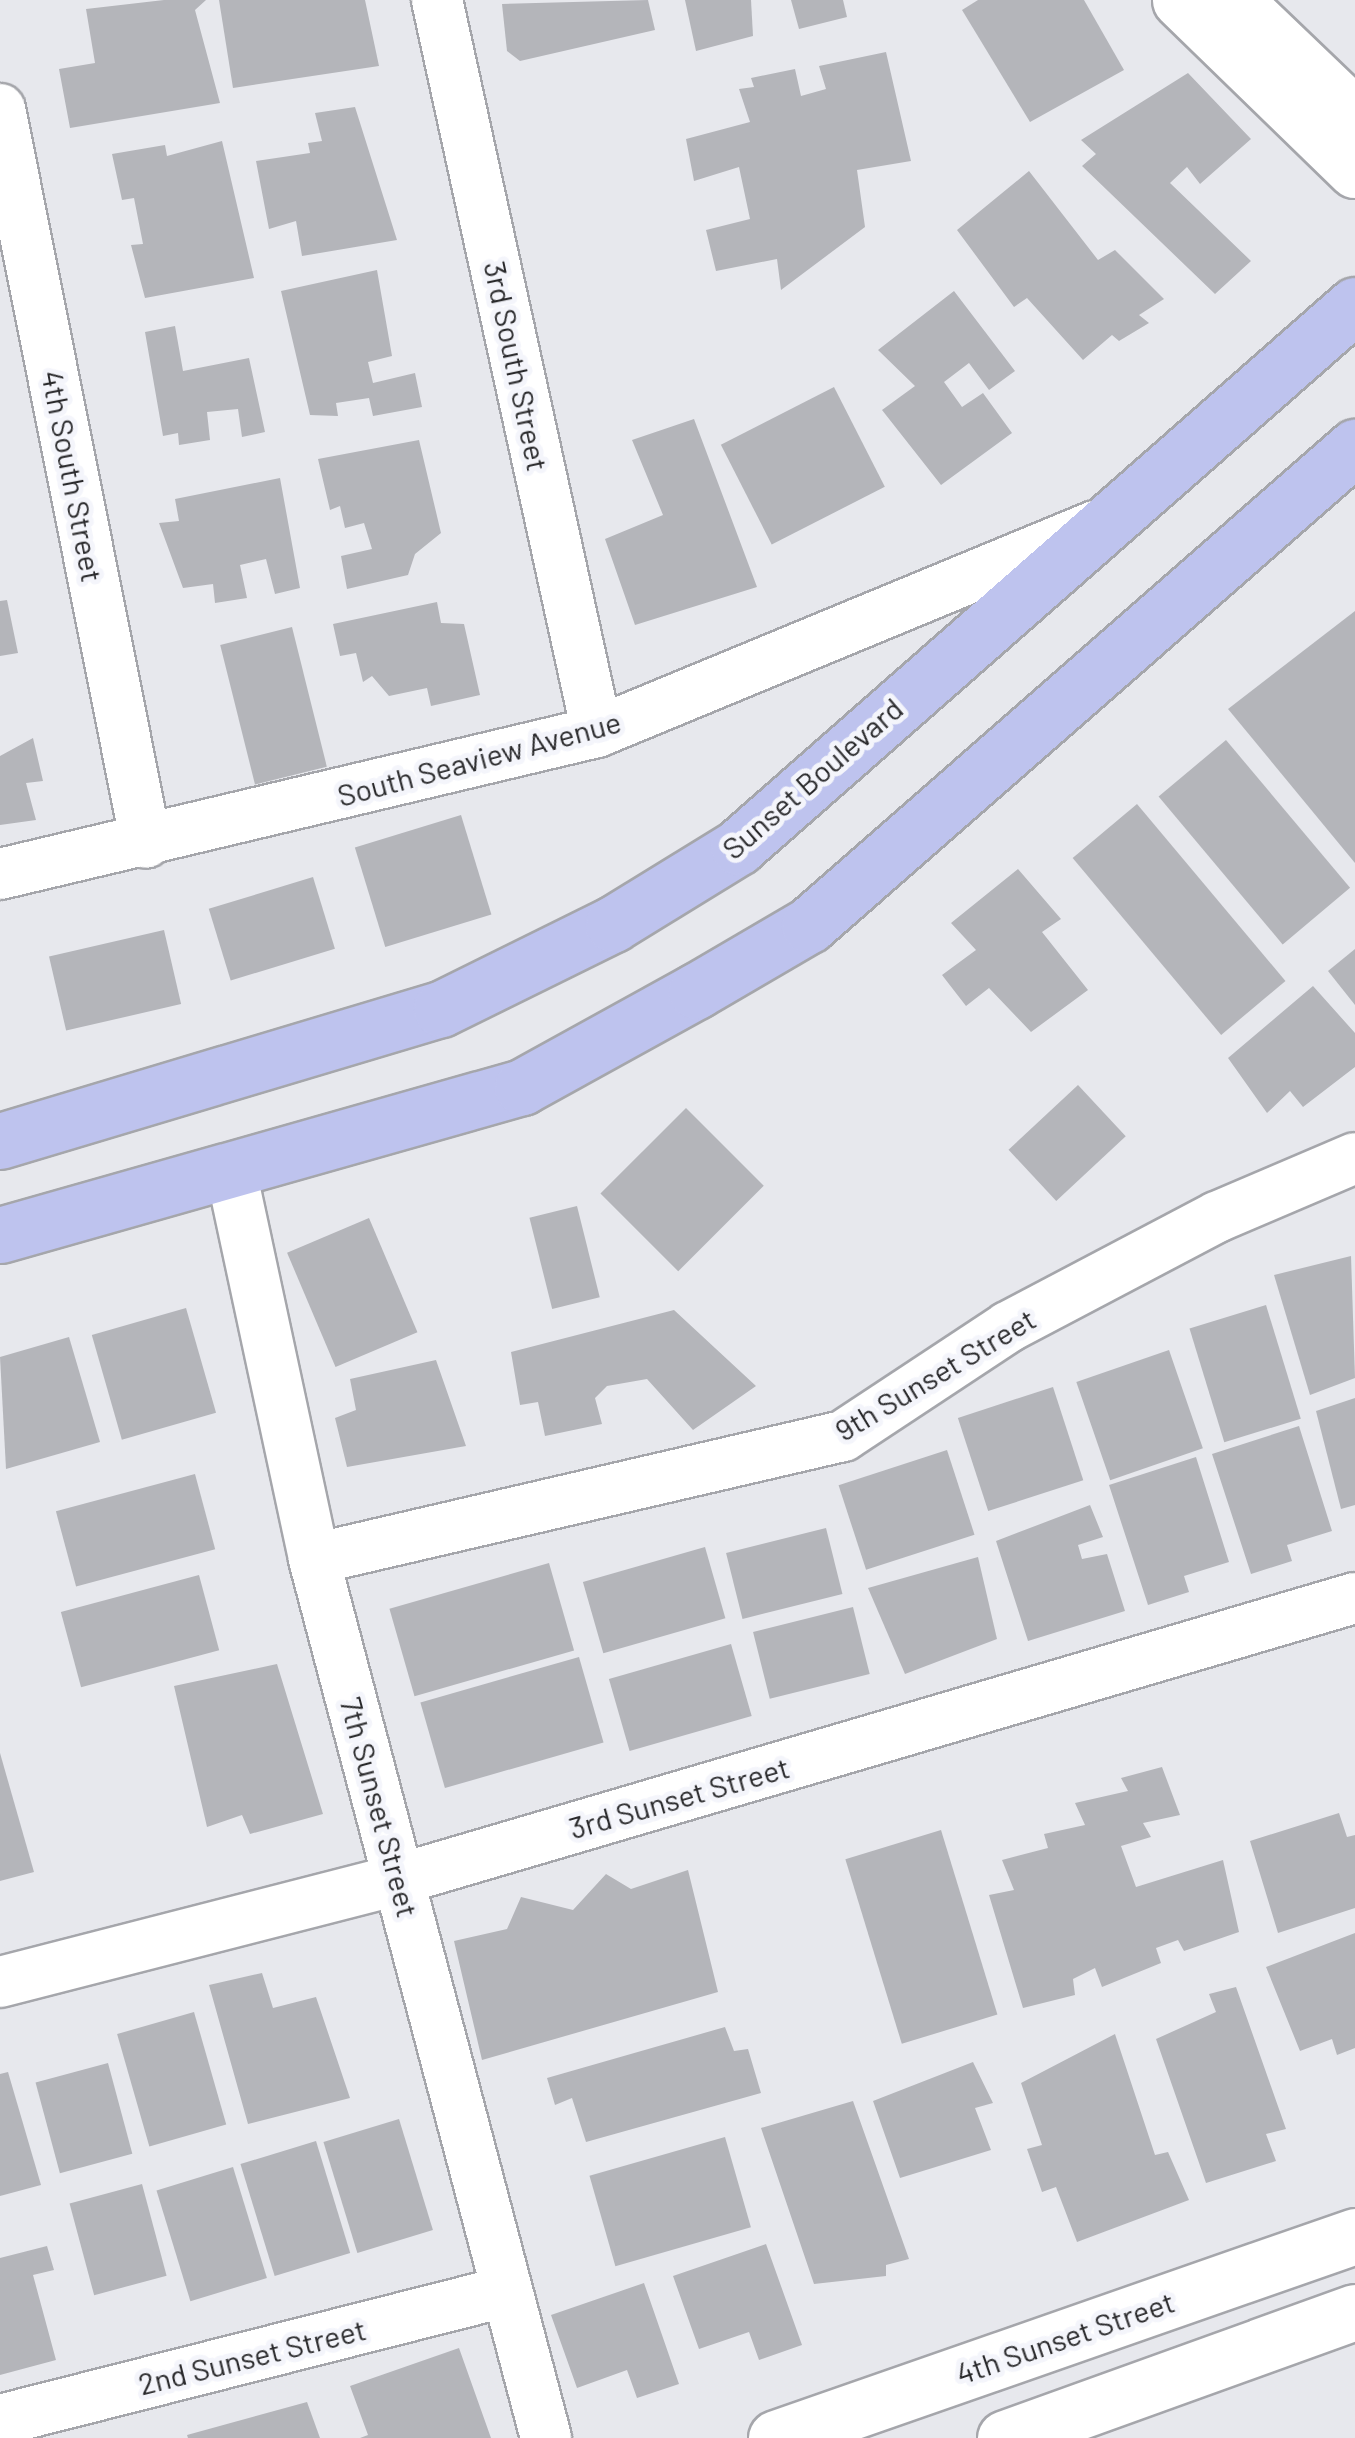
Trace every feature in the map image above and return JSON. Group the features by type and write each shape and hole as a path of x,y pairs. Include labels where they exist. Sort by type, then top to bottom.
{"main road":[{"name":"Sunset Boulevard","path":"0,1141 441,1009 613,924 738,847 1355,306"},
{"path":"0,1236 522,1087 808,925 1189,599 1355,446"},
{"path":"1189,599 1315,512 1355,499"}],"street":[{"name":"3rd South Street","path":"437,0 596,732"},
{"path":"1180,0 1355,170"},
{"path":"1234,0 1355,116"},
{"name":"4th South Street","path":"0,109 146,843"},
{"name":"South Seaview Avenue","path":"0,874 146,843 596,732 1108,520"},
{"name":"9th Sunset Street","path":"314,1559 843,1436 1008,1327 1217,1217 1355,1158"},
{"name":"7th Sunset Street","path":"230,1172 314,1559 400,1878 504,2292 546,2438"},
{"name":"3rd Sunset Street","path":"0,1982 400,1878 1355,1598"},
{"name":"4th Sunset Street","path":"776,2438 1355,2236"},
{"name":"2nd Sunset Street","path":"0,2420 504,2292"},
{"path":"1005,2438 1355,2312"}],"building":[{"path":"164,0 206,0 195,10 220,103 70,128 59,69 95,63 86,9"},
{"path":"219,0 365,0 379,66 233,88"},
{"path":"648,0 655,30 520,61 507,51 502,4"},
{"path":"685,0 751,0 753,36 696,51"},
{"path":"791,0 843,0 847,17 799,29"},
{"path":"978,0 1084,0 1124,70 1030,122 962,10"},
{"path":"886,52 911,161 857,170 865,227 781,290 777,259 716,271 706,230 750,219 739,167 694,181 686,139 750,122 739,89 754,87 751,78 795,69 801,96 826,89 819,66"},
{"path":"1188,73 1251,139 1200,184 1187,167 1170,183 1251,261 1215,294 1082,166 1096,154 1081,140"},
{"path":"355,107 397,240 302,256 296,221 269,229 256,161 310,153 308,143 322,141 315,113"},
{"path":"222,141 254,278 145,298 131,245 143,244 134,198 122,200 112,154 165,145 167,156"},
{"path":"1029,171 1098,260 1115,250 1164,299 1139,315 1149,323 1119,341 1112,335 1083,360 1027,298 1014,307 957,230"},
{"path":"377,270 392,356 368,362 373,383 415,373 422,407 373,416 369,398 336,403 338,416 310,415 281,291"},
{"path":"954,291 1015,371 989,390 969,363 944,382 962,407 983,393 1012,433 941,485 882,410 915,386 878,350"},
{"path":"175,326 183,371 249,358 265,432 242,437 238,409 207,412 210,440 179,445 178,433 163,436 145,332"},
{"path":"834,387 885,487 772,544 721,445"},
{"path":"694,419 757,587 635,625 605,539 663,515 632,440"},
{"path":"419,440 441,533 415,554 408,575 347,589 341,556 372,549 364,523 345,528 340,506 330,510 318,459"},
{"path":"280,478 300,588 275,594 266,559 240,565 247,598 215,603 213,584 183,588 159,523 179,521 175,499"},
{"path":"7,600 18,653 0,656 0,601"},
{"path":"437,602 441,623 464,624 480,695 431,706 427,688 389,696 372,676 363,682 356,653 340,656 333,624"},
{"path":"1355,611 1355,863 1228,709"},
{"path":"292,627 327,767 255,785 220,645"},
{"path":"33,738 43,781 26,783 36,820 0,825 0,756"},
{"path":"1226,740 1350,888 1283,944 1159,797"},
{"path":"1137,804 1285,981 1221,1035 1073,858"},
{"path":"461,815 491,914 385,947 355,847"},
{"path":"1018,869 1061,919 1042,932 1088,990 1031,1032 989,988 966,1006 942,975 976,950 951,923"},
{"path":"313,877 335,949 231,981 209,909"},
{"path":"164,930 181,1004 66,1031 49,957"},
{"path":"1355,949 1355,1005 1328,971"},
{"path":"1313,986 1355,1033 1355,1067 1303,1107 1290,1091 1267,1113 1228,1058"},
{"path":"1078,1085 1126,1136 1056,1201 1009,1150"},
{"path":"686,1108 764,1186 678,1271 600,1194"},
{"path":"577,1206 600,1297 552,1309 529,1218"},
{"path":"369,1218 417,1332 336,1367 287,1253"},
{"path":"1351,1256 1355,1378 1310,1395 1274,1275"},
{"path":"1266,1305 1301,1419 1224,1442 1189,1328"},
{"path":"186,1308 216,1413 122,1440 92,1335"},
{"path":"674,1310 756,1386 693,1430 647,1379 607,1386 595,1398 602,1424 545,1436 538,1402 520,1405 511,1352"},
{"path":"69,1337 100,1442 6,1469 0,1357"},
{"path":"1169,1350 1203,1448 1110,1480 1076,1382"},
{"path":"436,1360 466,1446 347,1467 335,1418 356,1410 350,1379"},
{"path":"1053,1387 1083,1480 988,1511 958,1418"},
{"path":"1355,1398 1355,1505 1341,1509 1316,1411"},
{"path":"1299,1426 1332,1531 1287,1545 1292,1561 1251,1574 1212,1454"},
{"path":"947,1450 975,1535 866,1570 839,1485"},
{"path":"1196,1457 1229,1562 1184,1576 1189,1592 1148,1605 1109,1485"},
{"path":"195,1474 215,1549 76,1587 56,1511"},
{"path":"1090,1505 1103,1537 1078,1545 1082,1559 1107,1554 1125,1611 1028,1641 996,1541"},
{"path":"826,1528 842,1594 743,1619 726,1553"},
{"path":"705,1547 725,1618 603,1653 583,1582"},
{"path":"978,1557 997,1639 905,1674 868,1588"},
{"path":"549,1563 574,1650 415,1696 389,1609"},
{"path":"199,1575 219,1650 81,1687 61,1612"},
{"path":"853,1607 870,1674 770,1699 753,1632"},
{"path":"731,1644 752,1716 630,1751 609,1679"},
{"path":"579,1657 604,1743 445,1788 420,1702"},
{"path":"277,1664 323,1814 250,1834 242,1815 207,1827 174,1686"},
{"path":"0,1753 34,1872 0,1881"},
{"path":"1162,1767 1180,1815 1143,1823 1151,1837 1121,1846 1136,1887 1223,1860 1239,1932 1184,1951 1178,1940 1156,1948 1161,1963 1102,1987 1095,1968 1073,1979 1075,1995 1023,2008 989,1895 1014,1890 1002,1860 1048,1848 1044,1834 1085,1825 1075,1803 1128,1791 1121,1778"},
{"path":"1339,1813 1347,1837 1355,1835 1355,1908 1278,1933 1250,1841"},
{"path":"941,1830 997,2015 902,2044 845,1859"},
{"path":"688,1870 718,1992 482,2060 454,1941 507,1929 521,1897 573,1910 606,1874 631,1889"},
{"path":"1355,1933 1355,2048 1337,2055 1332,2039 1300,2051 1266,1967"},
{"path":"262,1973 273,2008 316,1997 350,2098 248,2124 209,1985"},
{"path":"1236,1987 1286,2129 1266,2134 1276,2161 1206,2183 1156,2039 1216,2012 1209,1994"},
{"path":"194,2012 226,2124 149,2147 117,2034"},
{"path":"725,2027 734,2051 748,2049 761,2093 586,2142 572,2098 555,2105 547,2078"},
{"path":"1115,2034 1155,2155 1168,2152 1189,2200 1077,2242 1056,2187 1042,2192 1027,2149 1042,2145 1021,2083"},
{"path":"973,2062 993,2103 975,2108 991,2150 900,2178 873,2101"},
{"path":"108,2063 132,2154 60,2173 36,2082"},
{"path":"8,2072 41,2185 0,2196 0,2074"},
{"path":"853,2101 909,2259 886,2265 886,2276 814,2284 761,2128"},
{"path":"399,2119 433,2230 357,2253 323,2142"},
{"path":"725,2137 751,2227 615,2266 589,2176"},
{"path":"316,2141 350,2253 275,2276 240,2164"},
{"path":"233,2167 267,2278 190,2301 156,2190"},
{"path":"142,2184 167,2276 94,2295 70,2203"},
{"path":"766,2244 802,2345 759,2360 749,2332 699,2349 673,2276"},
{"path":"47,2246 54,2270 33,2275 56,2360 0,2375 0,2258"},
{"path":"644,2283 679,2384 637,2398 627,2370 577,2388 551,2315"},
{"path":"459,2348 491,2438 360,2438 368,2435 350,2386"},
{"path":"307,2402 320,2438 187,2435"}]}
